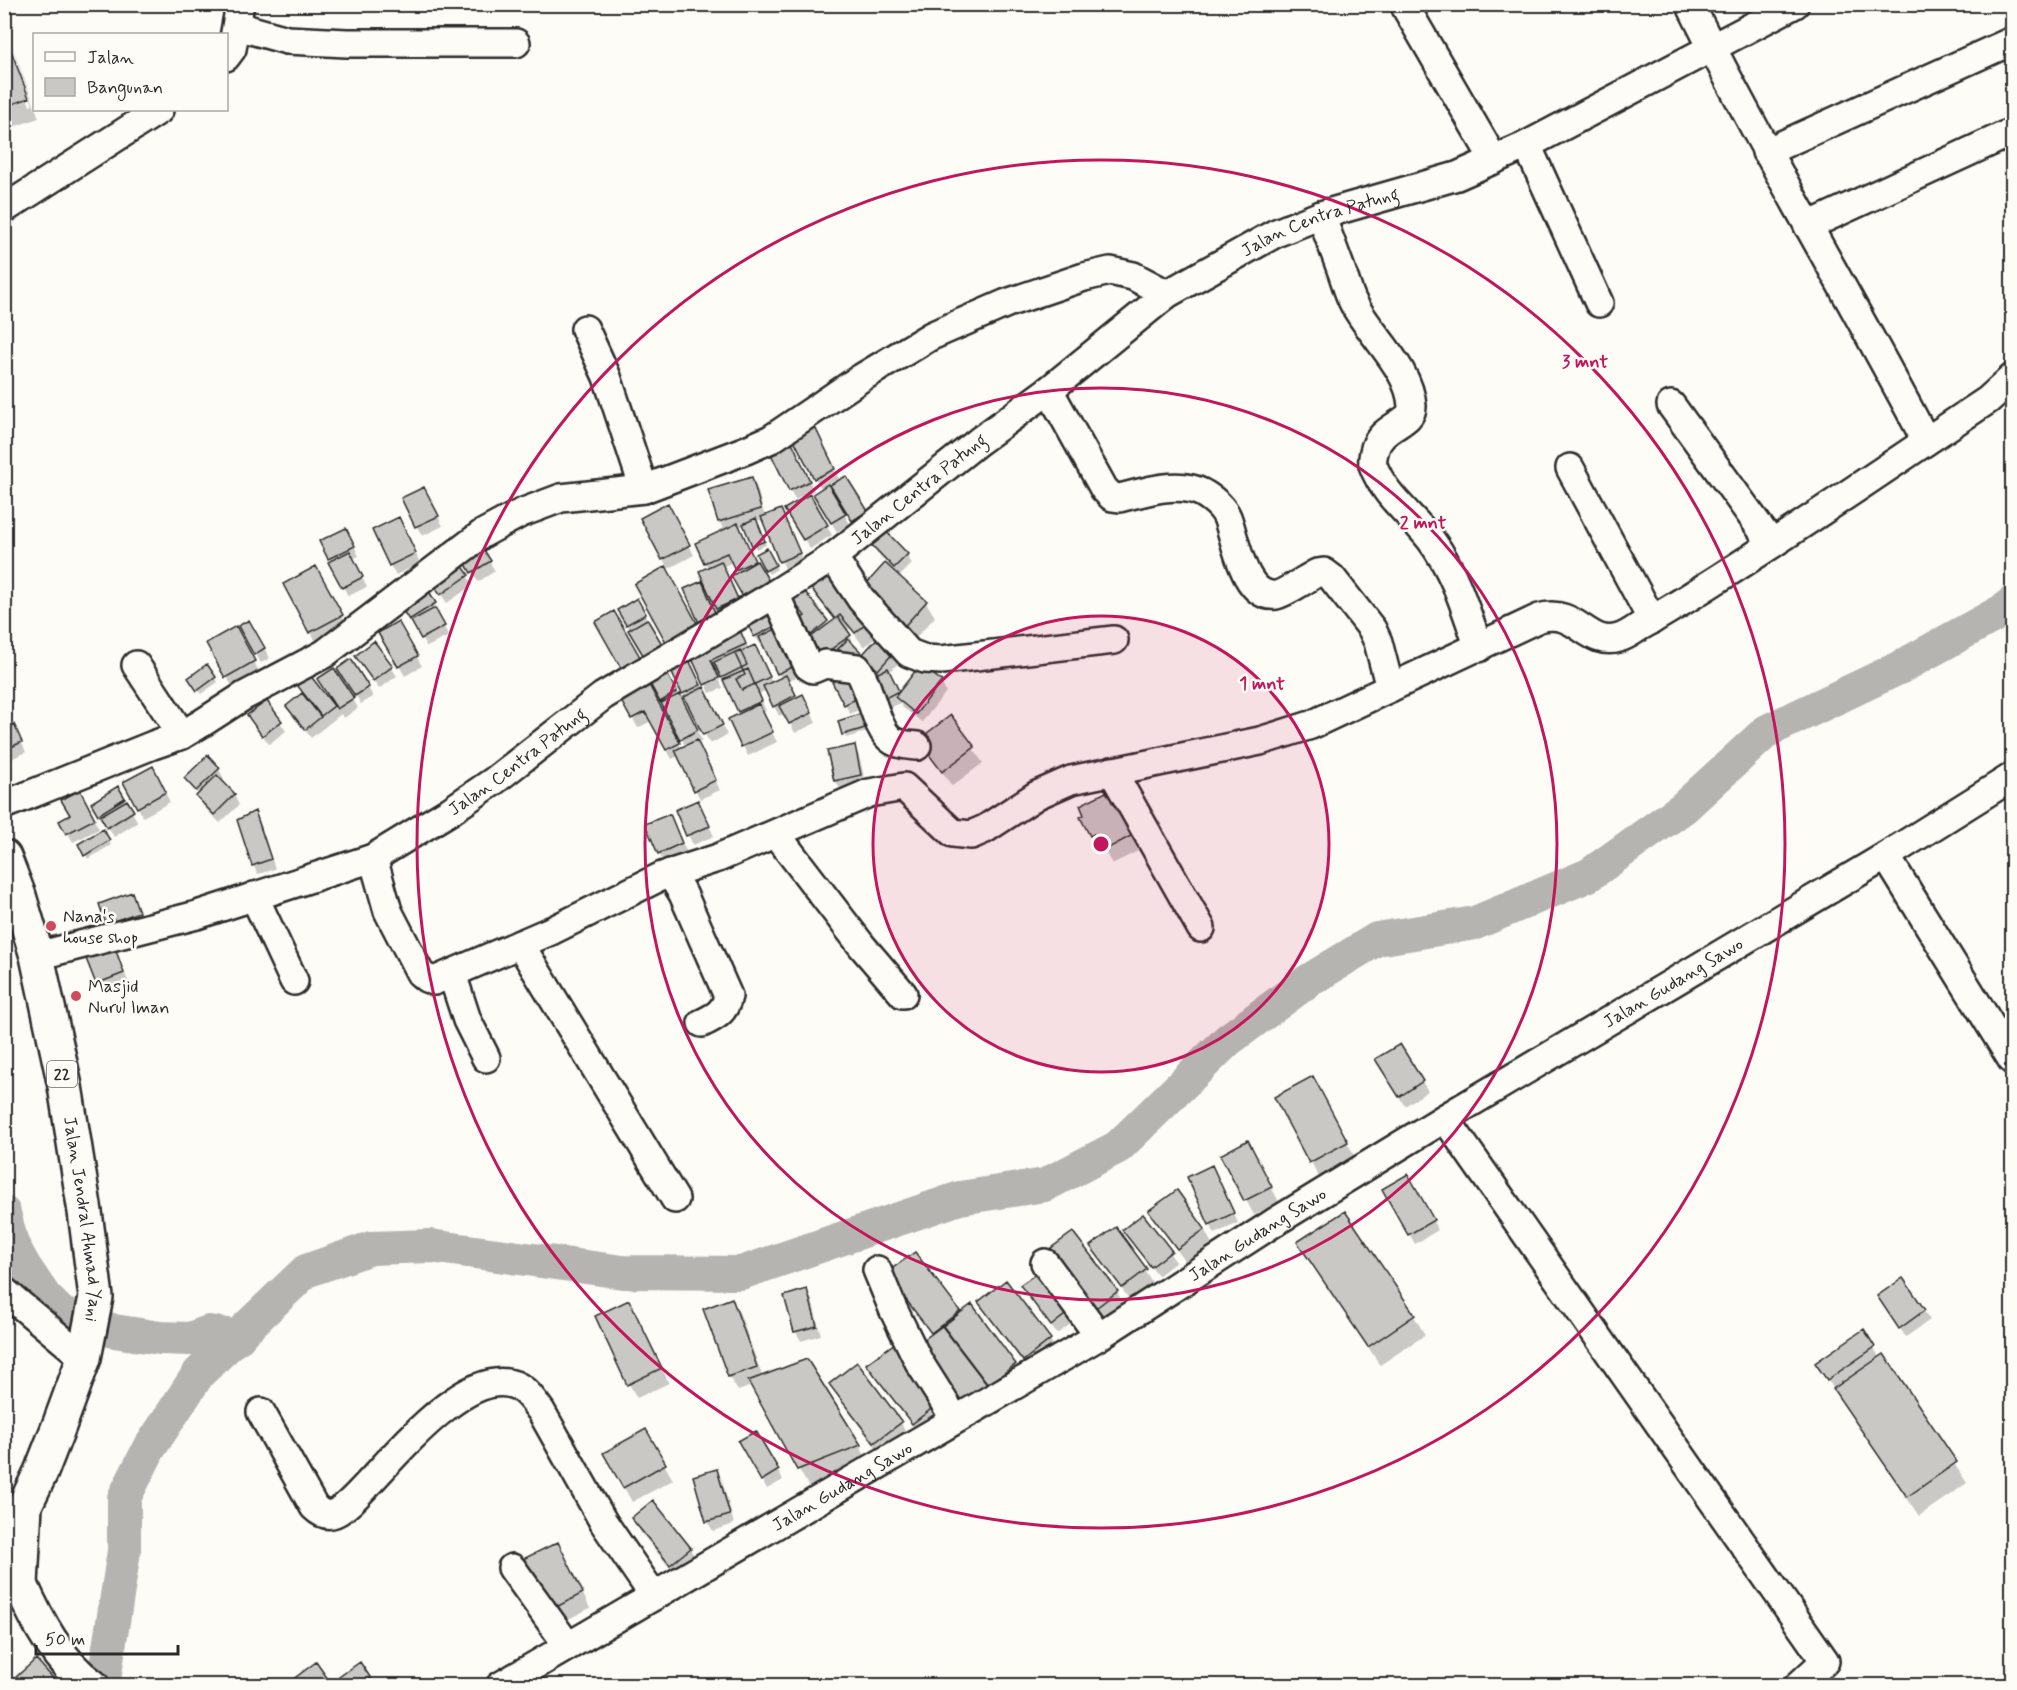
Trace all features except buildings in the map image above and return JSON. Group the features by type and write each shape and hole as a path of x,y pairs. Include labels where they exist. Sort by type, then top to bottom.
{"main road":[{"name":"Jalan Jendral Ahmad Yani","path":"4,856 20,896 37,956 65,1086 96,1297 86,1349 41,1472 25,1505"},
{"name":"22","path":"4,1533 25,1505"},
{"name":"22","path":"13,1584 25,1505"},
{"path":"13,1584 54,1646 90,1685"}],"street":[{"path":"1690,4 1766,152 1870,334 1926,441"},
{"name":"Jalan Centra Patung","path":"37,956 197,915 373,858 494,781 603,696 833,557 979,441 1049,390 1167,294 1276,233 1321,214 1456,176 1527,145 1795,4"},
{"path":"1406,8 1494,160"},
{"path":"228,54 232,49 238,15 286,40 347,43 516,43"},
{"path":"1766,152 2013,41"},
{"path":"4,209 157,111"},
{"path":"1808,226 2013,132"},
{"path":"1527,145 1599,303"},
{"path":"1321,214 1353,303 1398,368 1410,395 1412,409 1408,418 1382,434 1375,447 1372,462 1382,486 1431,539 1442,556 1453,577 1479,648"},
{"path":"4,805 153,744 182,735 244,696 324,654 482,534 521,513 561,498 644,489 771,440 861,378 931,336 1007,303 1084,277 1110,271 1133,276 1167,294"},
{"path":"585,329 607,377 644,489"},
{"path":"373,858 388,911 420,973 434,981 553,930 662,876 718,858 869,793 904,787 953,833 971,836 1037,795 1071,780 1260,741 1311,725 1539,618 1551,615 1571,620 1596,638 1604,640 1619,638 1652,620 1772,544 1988,400 2013,378"},
{"path":"1049,390 1104,489 1112,497 1119,498 1170,487 1202,492 1218,504 1227,517 1239,558 1246,573 1265,592 1276,595 1317,573 1324,572 1332,578 1372,629 1378,642 1390,688"},
{"path":"1671,405 1772,544"},
{"path":"1570,468 1652,620"},
{"path":"833,557 861,599 909,653 925,659 941,660 1114,640"},
{"path":"775,594 808,666 813,669 825,664 857,668 865,680 884,734 897,743 917,746"},
{"path":"136,665 182,735"},
{"path":"1112,771 1201,928"},
{"name":"Jalan Gudang Sawo","path":"500,1686 1099,1336 1275,1222 1445,1118 1886,856 2013,777"},
{"path":"776,834 849,929 903,994"},
{"path":"1886,856 2013,1059"},
{"path":"670,873 683,894 728,996 722,1011 702,1023"},
{"path":"254,896 294,981"},
{"path":"520,944 675,1200"},
{"path":"452,974 466,1020 486,1058"},
{"path":"1445,1118 1826,1661 1798,1686"},
{"path":"1045,1263 1099,1336"},
{"path":"877,1270 919,1362 955,1419"},
{"path":"4,1291 86,1349"},
{"path":"261,1412 314,1507 323,1515 327,1515 339,1510 356,1497 426,1423 449,1406 487,1385 506,1383 522,1388 541,1411 603,1523 654,1596"},
{"path":"512,1568 568,1646"}],"waterway":[{"path":"103,1686 124,1551 124,1498 149,1449 199,1373 306,1271 371,1248 430,1246 623,1272 741,1273 960,1198 1045,1185 1118,1147 1228,1040 1308,981 1377,939 1475,923 1589,875 1683,808 1767,731 1899,668 2006,609 2012,603"},
{"path":"4,1213 12,1244 24,1266 45,1297 62,1314 114,1331 160,1338 190,1339 209,1332 239,1337"}],"place":[{"name":"Nana's house shop","path":"51,926"},
{"name":"Masjid Nurul Iman","path":"76,996"}]}
